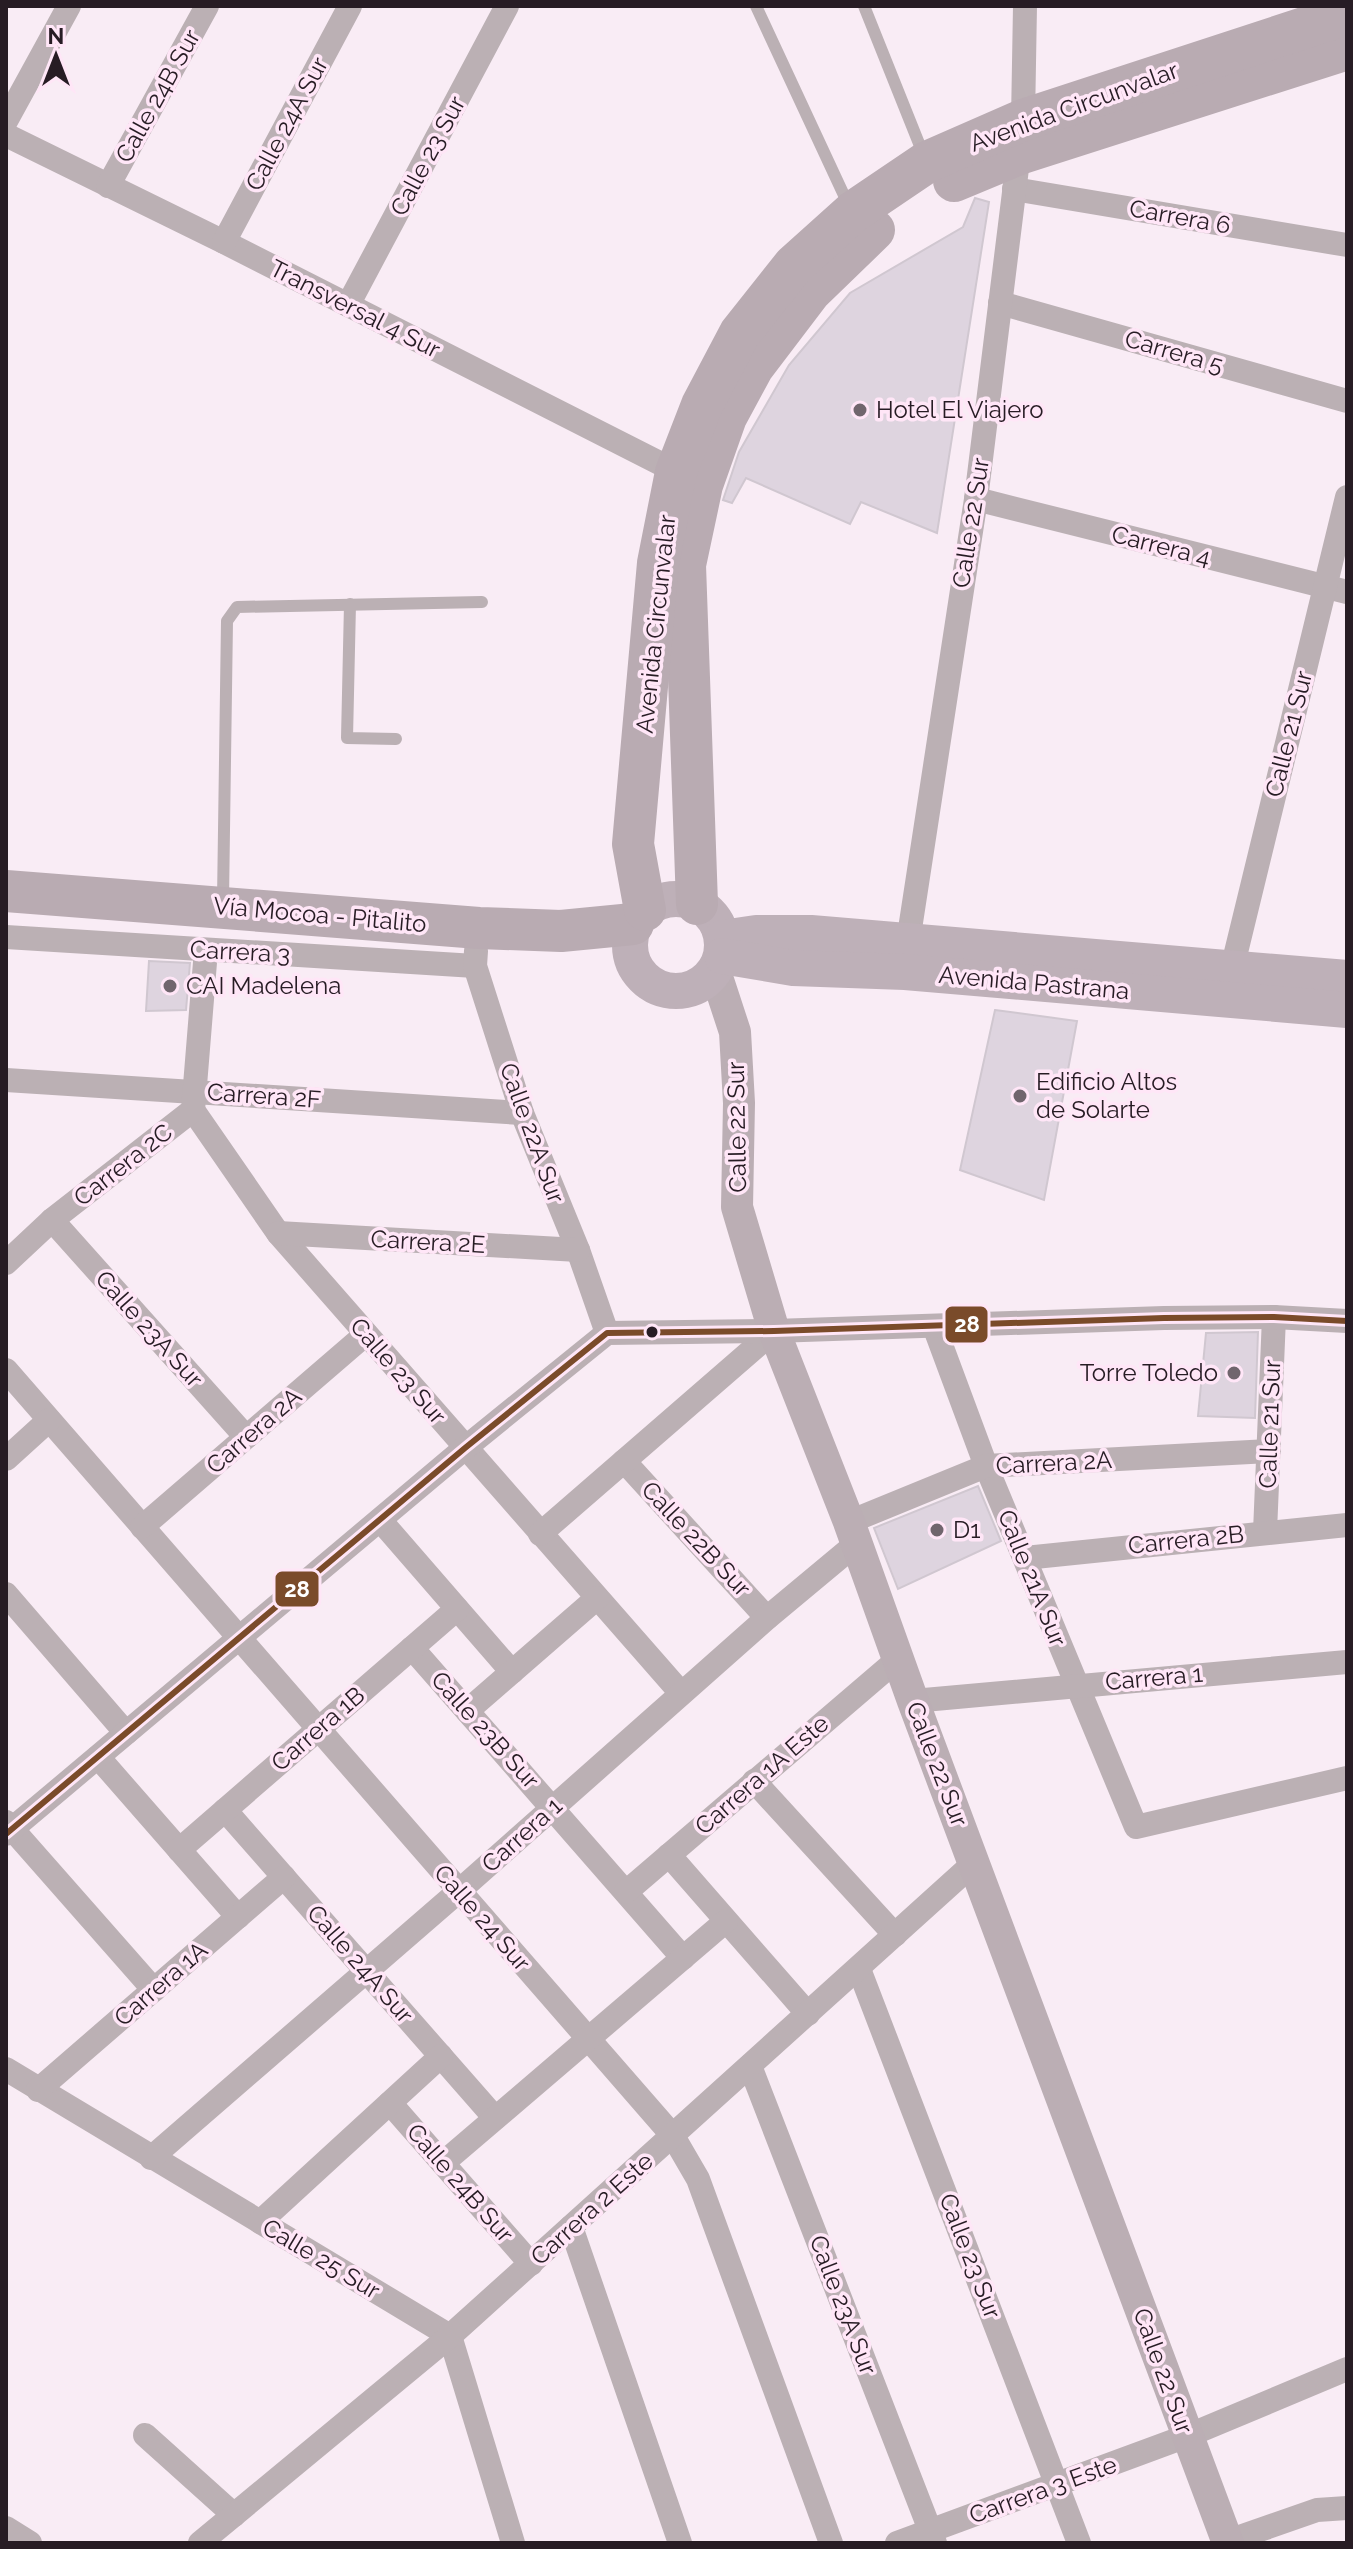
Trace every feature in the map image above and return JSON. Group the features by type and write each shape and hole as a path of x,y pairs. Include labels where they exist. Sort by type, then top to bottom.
{"highway":[{"name":"Avenida Circunvalar","path":"636,928 633,844 658,563 689,479 753,367 810,292 867,235 938,188 1347,14"},
{"name":"Avenida Circunvalar","path":"697,904 685,565 689,479 702,405 740,333 794,265 853,212 927,162 1019,154 1347,49"},
{"name":"Vía Mocoa - Pitalito","path":"6,891 223,907 477,947 561,931 636,928"}],"main road":[{"path":"670,899 697,904 714,918 714,963 677,992 654,987 636,971 636,928 670,899"},
{"name":"Avenida Pastrana","path":"714,963 793,968 906,957 1228,985 1347,1010"},
{"name":"Calle 22 Sur","path":"714,963 735,1032 739,1103 737,1207 774,1331 853,1532 913,1701 1228,2542"},
{"name":"Avenida Pastrana","path":"1228,985 1347,978"}],"street":[{"path":"6,121 69,6"},
{"name":"Calle 24B Sur","path":"108,186 207,6"},
{"name":"Calle 24A Sur","path":"224,242 350,6"},
{"name":"Calle 22 Sur","path":"906,957 976,499 1019,154 1025,6"},
{"name":"Calle 23 Sur","path":"348,305 498,9"},
{"name":"Transversal 4 Sur","path":"6,135 224,242 689,479"},
{"name":"Carrera 6","path":"1019,154 1347,245"},
{"name":"Carrera 5","path":"1000,303 1347,401"},
{"name":"Calle 21 Sur","path":"1228,985 1336,589 1347,497"},
{"name":"Carrera 4","path":"976,499 1336,589"},
{"name":"Carrera 3","path":"6,937 206,950 477,947"},
{"name":"Calle 22A Sur","path":"477,947 522,1113 578,1250 607,1333"},
{"path":"194,1100 206,950"},
{"name":"Carrera 2F","path":"6,1080 194,1100 522,1113"},
{"name":"Calle 23 Sur","path":"194,1100 278,1233 681,1693"},
{"name":"Carrera 2C","path":"6,1263 194,1100"},
{"name":"Calle 23A Sur","path":"52,1220 246,1437"},
{"name":"Carrera 2E","path":"278,1233 578,1250"},
{"path":"154,1990 8,1828 98,1757 465,1448 607,1333 774,1331 1164,1318 1274,1317 1347,1321"},
{"name":"Calle 21 Sur","path":"1265,1532 1274,1317"},
{"name":"Calle 21A Sur","path":"934,1326 986,1466 1136,1827 1347,1778"},
{"path":"540,1534 774,1331"},
{"name":"Carrera 2A","path":"142,1527 366,1334"},
{"name":"Calle 24 Sur","path":"6,1370 673,2136 698,2179 831,2543"},
{"path":"6,1459 49,1420"},
{"name":"Carrera 2A","path":"853,1532 986,1466 1269,1451"},
{"name":"Calle 22B Sur","path":"624,1461 767,1618"},
{"path":"380,1520 512,1672"},
{"name":"Carrera 2B","path":"1025,1558 1347,1525"},
{"name":"Carrera 1","path":"151,2158 767,1618 853,1532"},
{"path":"6,1594 126,1733"},
{"path":"467,1711 597,1598"},
{"name":"Carrera 1B","path":"179,1850 457,1609"},
{"name":"Calle 23B Sur","path":"412,1648 683,1958"},
{"name":"Carrera 1A Este","path":"626,1892 898,1659"},
{"name":"Carrera 1","path":"913,1701 1347,1662"},
{"path":"98,1757 238,1917"},
{"path":"754,1781 895,1935"},
{"name":"Calle 24A Sur","path":"225,1810 495,2118"},
{"path":"669,1855 808,2014"},
{"name":"Carrera 2 Este","path":"200,2543 450,2336 974,1863"},
{"name":"Carrera 1A","path":"38,2090 284,1877"},
{"path":"443,2163 726,1921"},
{"name":"Calle 23 Sur","path":"859,1969 1079,2543"},
{"path":"260,2222 441,2056"},
{"name":"Calle 23A Sur","path":"750,2066 933,2538"},
{"name":"Calle 25 Sur","path":"6,2069 450,2336"},
{"name":"Calle 24B Sur","path":"390,2103 531,2264"},
{"path":"571,2227 680,2543"},
{"path":"450,2336 513,2543"},
{"name":"Carrera 3 Este","path":"897,2543 933,2538 1347,2368"},
{"path":"145,2435 234,2515"},
{"path":"1228,2542 1317,2510 1347,2508"},
{"path":"6,2528 30,2543"}],"lane":[{"path":"756,6 853,212"},
{"path":"864,6 927,162"},
{"path":"223,907 227,621 237,607 482,602"},
{"path":"350,604 347,738 396,739"}],"building":[{"name":"Hotel El Viajero","path":"975,198 989,202 937,533 861,502 850,524 746,478 732,503 723,500 739,452 789,365 850,293 963,227"},
{"name":"CAI Madelena","path":"149,961 190,963 186,1010 146,1011"},
{"name":"Edificio Altos de Solarte","path":"995,1010 1077,1021 1044,1200 960,1170"},
{"name":"Torre Toledo","path":"1258,1332 1255,1418 1198,1416 1206,1333"},
{"name":"D1","path":"978,1486 1001,1541 898,1589 874,1528"}],"transit line":[{"name":"28","path":"6,1834 465,1448 607,1333 774,1331 1164,1318 1274,1317 1347,1321"}],"place":[{"name":"Hotel El Viajero","path":"860,410"},
{"name":"CAI Madelena","path":"170,986"},
{"name":"Edificio Altos de Solarte","path":"1020,1096"},
{"name":"Torre Toledo","path":"1234,1373"},
{"name":"D1","path":"937,1530"}]}
